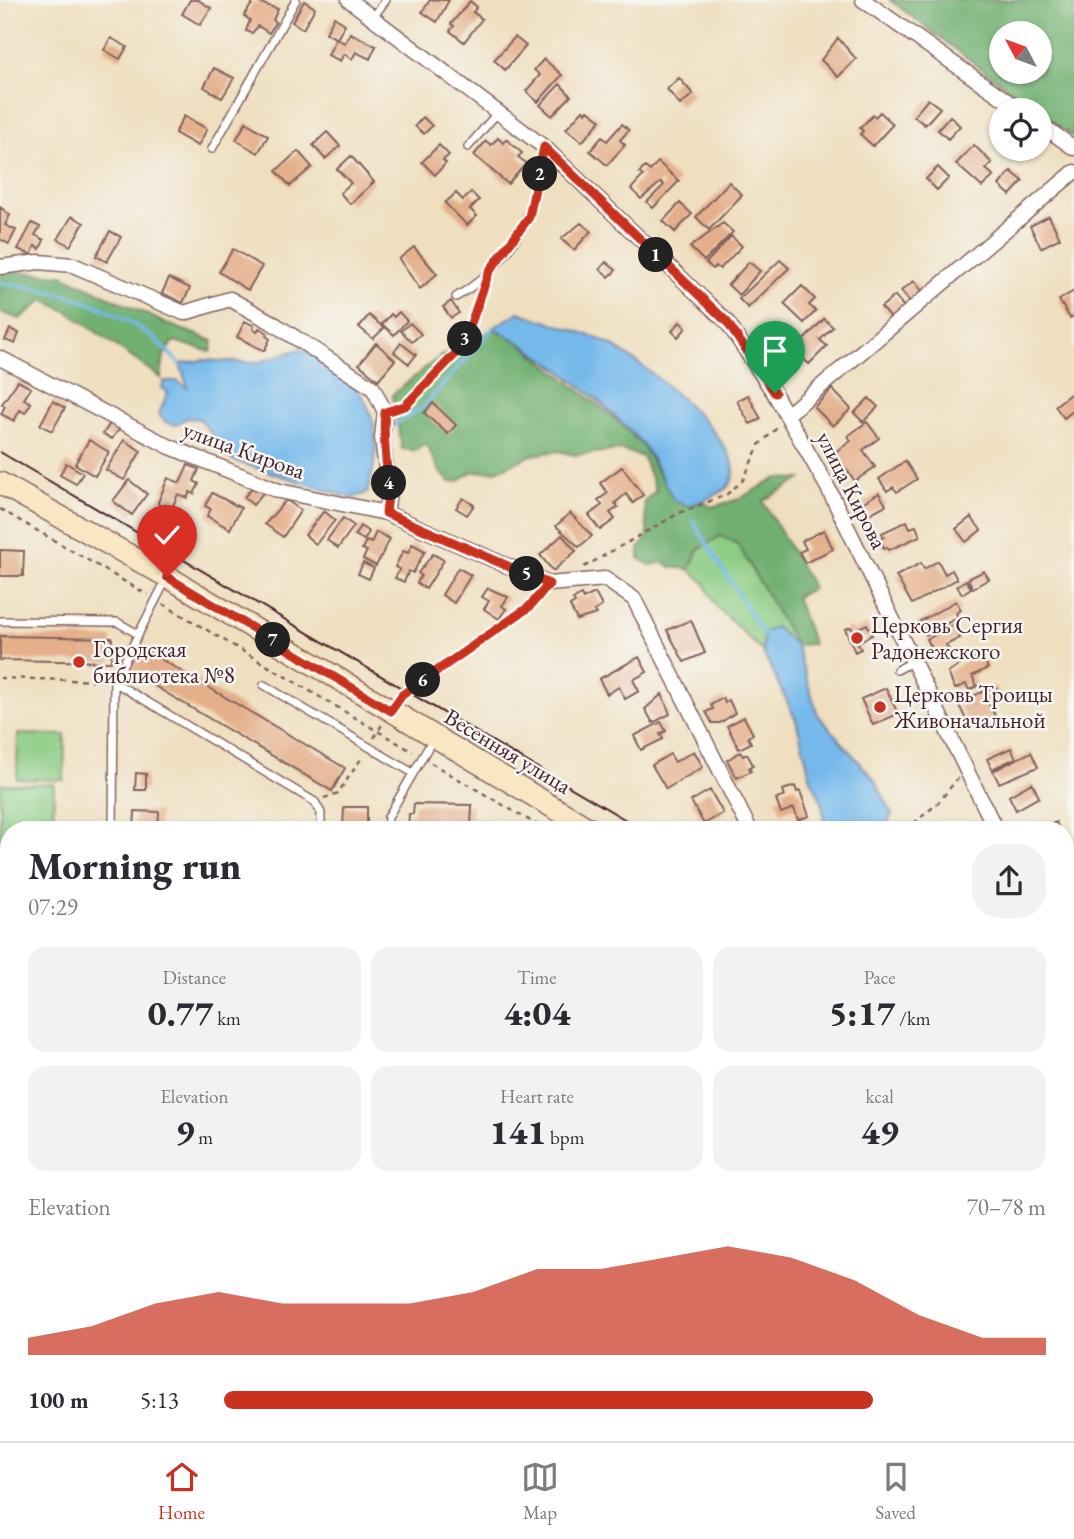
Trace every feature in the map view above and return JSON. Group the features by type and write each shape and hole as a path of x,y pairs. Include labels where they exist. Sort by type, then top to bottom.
{"main road":[{"name":"Весенняя улица","path":"0,483 167,577 576,821"}],"street":[{"name":"улица Кирова","path":"349,0 374,16 544,147 727,322 784,420 827,486 992,821"},
{"path":"863,0 1003,98"},
{"path":"1052,132 1074,148"},
{"path":"784,420 1074,173"},
{"path":"0,267 39,262 73,265 184,313 230,299 271,322 373,388 385,412 382,438 389,485 386,513"},
{"name":"улица Кирова","path":"0,358 168,446 266,486 386,513 549,584 605,579 634,599 745,821"}],"lane":[{"path":"212,149 296,0"},
{"path":"374,16 386,0"},
{"path":"468,147 498,112"},
{"path":"456,296 489,272 529,217 544,147"},
{"path":"113,821 114,682 167,577"},
{"path":"391,711 402,695 529,607 549,584"},
{"path":"0,621 117,622 138,634"},
{"path":"897,670 912,662"},
{"path":"114,682 315,802 321,813 321,821"},
{"path":"264,685 413,774"},
{"path":"388,821 434,738"}],"path":[{"path":"385,412 405,406 463,346 489,272"},
{"path":"583,568 680,513 726,495 743,480 759,445 784,420"},
{"path":"0,509 530,821"},
{"path":"0,678 114,682"},
{"path":"315,802 338,793 363,754"},
{"path":"917,821 938,803 965,768"}],"green space":[{"path":"890,0 1074,0 1074,138 1052,122 1052,98 1021,98 1002,84 1052,84 1052,21 989,21 989,74"},
{"path":"0,271 62,275 165,323 213,341 211,352 174,341 164,355 161,378 67,311 43,300 20,319 0,312"},
{"path":"493,328 515,339 620,423 643,446 659,475 689,506 702,501 712,507 739,499 777,478 801,479 763,501 813,588 796,597 813,644 796,645 737,543 720,536 698,550 689,569 671,567 664,562 650,565 639,558 639,549 648,537 644,501 656,491 643,457 621,450 574,455 558,451 532,455 496,471 471,472 459,481 450,482 440,472 426,444 414,451 402,449 392,395 441,355 476,341"},
{"path":"720,536 737,543 796,645 775,627 763,634 763,652 715,605 705,583 689,569 698,550"},
{"path":"18,734 65,735 64,780 17,779"},
{"path":"0,784 54,784 53,821 0,821"}],"water":[{"path":"519,312 605,342 662,382 706,423 723,444 732,463 733,478 730,484 714,496 689,506 674,501 647,450 628,429 551,364 493,328"},
{"path":"300,349 342,374 357,389 367,406 374,424 376,445 367,493 352,498 231,460 200,419 187,418 176,425 165,422 159,414 168,392 162,388 164,381 177,381 188,388 180,364 203,360 256,363"},
{"path":"775,627 796,645 818,715 874,779 892,813 888,821 824,821 822,802 811,779 796,720 763,652 763,634"}],"building":[{"path":"190,0 198,0 211,8 200,25 182,14"},
{"path":"430,0 449,0 437,22 422,12"},
{"path":"254,1 278,9 273,20 276,22 269,33 258,26 252,33 246,31 250,20 244,16"},
{"path":"304,1 315,8 303,29 292,22"},
{"path":"470,1 477,7 473,12 482,19 464,42 450,31 454,26 451,24"},
{"path":"334,17 345,24 337,39 326,33"},
{"path":"350,33 376,46 370,59 356,52 352,59 344,54 340,61 328,55 336,39 345,43"},
{"path":"515,37 526,46 505,70 494,60"},
{"path":"111,38 127,47 120,59 104,50"},
{"path":"838,38 856,59 838,77 821,60"},
{"path":"544,59 562,75 538,102 526,91 540,75 534,70"},
{"path":"214,68 234,78 222,98 204,87"},
{"path":"679,78 693,94 680,105 667,89"},
{"path":"560,84 571,96 552,116 540,105"},
{"path":"928,99 940,108 925,125 914,116"},
{"path":"583,110 586,113 588,110 601,120 582,142 566,129"},
{"path":"880,112 893,124 873,146 860,134 863,131 860,128"},
{"path":"184,116 207,129 198,146 175,133"},
{"path":"950,116 960,126 948,139 938,130"},
{"path":"423,117 432,126 424,134 415,126"},
{"path":"246,122 268,136 258,153 236,140"},
{"path":"622,124 629,130 620,140 625,145 607,165 590,151 602,137 607,141"},
{"path":"327,132 340,146 325,159 313,145"},
{"path":"498,138 503,143 506,139 522,153 518,157 526,163 508,184 474,155 486,141 491,145"},
{"path":"439,145 449,155 443,160 446,163 435,175 422,162"},
{"path":"974,145 992,163 986,169 994,176 982,187 956,164"},
{"path":"298,151 312,167 290,186 276,171"},
{"path":"351,156 374,182 350,204 340,193 351,183 337,169"},
{"path":"658,162 679,181 653,208 647,202 664,185 661,182 641,199 631,189 643,176 639,173 645,167 650,171"},
{"path":"938,167 949,178 937,190 926,179"},
{"path":"1011,171 1023,181 1010,195 999,185"},
{"path":"729,182 742,195 709,230 696,217"},
{"path":"471,192 479,200 470,209 477,216 467,225 445,203 456,193 463,200"},
{"path":"680,203 692,214 675,232 663,221"},
{"path":"0,207 10,215 5,225 16,230 9,244 0,239"},
{"path":"72,216 84,223 70,246 58,239"},
{"path":"1049,216 1060,238 1041,248 1030,226"},
{"path":"32,223 40,227 35,235 44,240 40,249 35,246 31,255 18,249"},
{"path":"581,223 591,231 574,250 561,239"},
{"path":"723,223 733,232 704,261 690,247"},
{"path":"110,231 121,237 107,262 96,256"},
{"path":"731,236 742,246 720,269 716,266 713,269 706,263"},
{"path":"414,247 437,274 420,289 399,259"},
{"path":"233,249 262,266 248,290 219,272"},
{"path":"780,260 789,268 748,308 739,299"},
{"path":"606,262 616,270 609,277 600,269"},
{"path":"749,262 760,271 739,295 728,285"},
{"path":"169,278 190,288 183,303 162,293"},
{"path":"914,281 922,291 910,302 901,291"},
{"path":"802,286 815,299 809,305 816,311 804,323 784,304"},
{"path":"1074,291 1074,316 1070,318 1059,300"},
{"path":"895,296 905,308 892,319 881,307"},
{"path":"451,301 459,313 451,318 443,307"},
{"path":"399,312 407,321 394,335 382,324 391,314 394,317"},
{"path":"369,315 384,328 373,339 359,327"},
{"path":"824,319 833,327 820,340 827,346 809,364 794,350"},
{"path":"245,321 254,326 253,329 257,332 259,328 268,333 266,336 270,339 264,351 237,337"},
{"path":"680,322 686,328 678,337 672,331"},
{"path":"410,323 421,334 412,342 401,331"},
{"path":"10,329 19,333 15,344 5,340"},
{"path":"376,343 395,360 378,380 359,364"},
{"path":"401,343 416,355 409,364 394,352"},
{"path":"18,381 31,388 24,399 31,403 25,413 20,410 14,421 1,414 5,406 2,404"},
{"path":"832,389 851,409 833,426 814,407"},
{"path":"1074,391 1074,410 1064,418 1055,406"},
{"path":"748,395 761,419 750,424 737,401"},
{"path":"869,398 878,407 863,422 854,413"},
{"path":"53,401 65,408 52,431 40,425"},
{"path":"433,403 456,425 448,434 424,413"},
{"path":"111,422 120,428 112,439 103,434"},
{"path":"867,422 879,438 863,450 875,467 855,481 834,453 851,441 848,436"},
{"path":"89,440 109,452 95,476 75,464"},
{"path":"124,440 141,451 124,480 106,470"},
{"path":"905,461 917,479 897,492 893,487 887,491 879,479"},
{"path":"66,463 83,473 76,484 60,475"},
{"path":"188,465 199,469 194,481 199,484 194,494 190,492 187,498 178,494 172,508 165,505 160,508 158,502 168,478 180,483"},
{"path":"622,467 643,495 633,503 626,494 615,503 618,507 610,513 615,519 600,530 589,515 602,505 598,500 608,493 600,483"},
{"path":"129,480 147,494 132,515 113,501"},
{"path":"255,485 263,493 253,505 244,497"},
{"path":"212,493 241,508 230,529 207,516 211,509 205,506"},
{"path":"879,493 886,505 869,514 862,503"},
{"path":"463,498 474,505 467,515 456,508"},
{"path":"286,500 301,510 283,537 265,524"},
{"path":"324,511 335,520 316,544 305,535"},
{"path":"570,513 592,536 579,547 556,526"},
{"path":"971,517 981,530 966,542 956,529"},
{"path":"343,518 354,526 338,548 327,540"},
{"path":"907,521 910,528 916,526 920,536 889,550 884,548 880,539 884,537 882,533"},
{"path":"360,526 369,532 364,540 355,535"},
{"path":"824,530 833,549 805,563 799,552 806,549 802,541"},
{"path":"376,532 390,539 376,566 363,559 367,551 362,549 366,541 371,543"},
{"path":"562,535 576,551 553,571 540,555"},
{"path":"412,544 425,551 413,573 409,571 404,582 395,578 400,569 395,567 403,551 408,553"},
{"path":"0,550 24,551 23,576 0,576"},
{"path":"433,554 444,560 426,589 417,583 421,575 418,573"},
{"path":"938,561 945,574 952,570 957,579 912,604 896,576 921,563 924,569"},
{"path":"363,563 374,568 369,579 358,574"},
{"path":"458,568 471,575 454,603 442,595"},
{"path":"984,571 989,579 973,588 968,579"},
{"path":"966,580 971,588 962,594 957,586"},
{"path":"488,588 508,597 502,606 506,609 499,619 484,609 489,601 482,597"},
{"path":"595,593 602,606 594,611 596,614 577,620 570,606 575,603 573,600 581,595 583,599"},
{"path":"956,601 961,610 956,613 958,617 926,635 919,622"},
{"path":"691,620 705,653 684,662 667,630"},
{"name":"Церковь Сергия Радонежского","path":"867,624 872,635 857,642 861,649 855,652 845,629 851,627 853,631"},
{"path":"954,625 960,638 946,645 950,652 937,659 927,639"},
{"path":"0,636 112,638 111,662 0,660"},
{"path":"137,645 345,768 332,791 124,668"},
{"path":"982,656 988,668 972,676 977,686 969,690 966,684 955,689 948,673 969,658 971,661"},
{"path":"639,657 647,672 633,680 639,691 625,699 619,687 607,694 599,679"},
{"path":"995,686 1001,698 989,703 995,716 970,728 958,703"},
{"name":"Церковь Троицы Живоначальной","path":"886,688 898,714 873,725 861,699"},
{"path":"662,694 670,714 653,723 645,709"},
{"path":"723,698 725,703 729,700 735,713 720,723 712,723 706,712 713,709 711,705"},
{"path":"744,717 753,734 748,737 751,743 739,749 727,726"},
{"path":"661,722 666,731 660,734 663,739 641,750 634,736"},
{"path":"1011,748 1016,758 992,769 987,759"},
{"path":"694,751 703,767 666,789 652,765 670,754 675,762"},
{"path":"740,752 743,756 747,754 753,765 749,768 751,771 737,778 727,760"},
{"path":"1031,752 1038,767 999,783 993,771"},
{"path":"136,773 146,774 146,790 135,790"},
{"path":"1032,783 1039,797 1016,810 1009,796"},
{"path":"795,786 797,792 800,791 809,816 798,820 794,808 781,813 776,799 785,796 783,790"},
{"path":"710,790 723,813 709,821 702,821 691,801"},
{"path":"414,804 472,805 471,821 409,821 409,814 413,814"},
{"path":"344,807 367,807 367,821 343,821"},
{"path":"135,811 159,812 158,821 134,821"}],"waterway":[{"path":"0,283 56,293 111,312 149,335 180,364"},
{"path":"394,425 423,407 493,328"},
{"path":"693,521 763,634"}],"tram line":[{"path":"0,452 628,821"}],"place":[{"name":"Церковь Сергия Радонежского","path":"857,638"},
{"name":"Городская библиотека №8","path":"79,662"},
{"name":"Церковь Троицы Живоначальной","path":"880,707"}],"route":[{"path":"167,577 391,711 402,695 529,607 549,584 386,513 389,477 382,438 385,412 405,406 463,346 489,272 507,251 529,217 544,147 727,322 775,393"}]}
